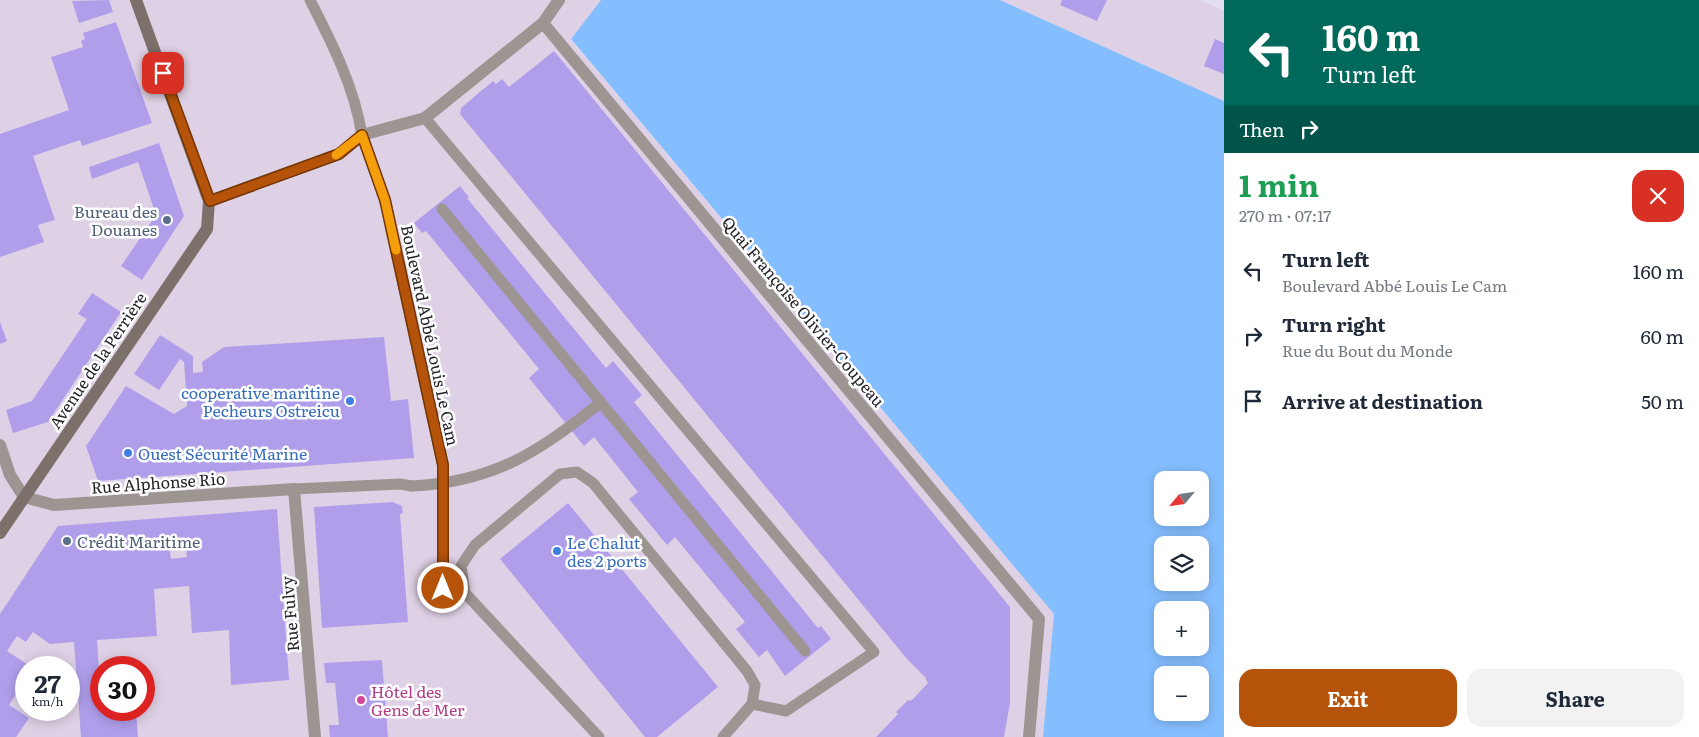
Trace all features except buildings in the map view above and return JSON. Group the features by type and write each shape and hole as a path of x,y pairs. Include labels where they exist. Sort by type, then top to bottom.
{"street":[{"path":"136,0 210,201"},
{"path":"362,135 425,118 543,23 559,0"},
{"name":"Quai Françoise Olivier-Coupeau","path":"543,23 1039,619 1029,737"},
{"name":"Boulevard Abbé Louis Le Cam","path":"362,135 385,200 443,465 443,606"},
{"name":"Avenue de la Perrière","path":"0,533 207,229 210,201"},
{"path":"0,445 10,475 24,497"},
{"name":"Rue Alphonse Rio","path":"24,497 54,505 294,489"},
{"name":"Rue Fulvy","path":"294,489 315,737"}],"lane":[{"name":"Boulevard Abbé Louis Le Cam","path":"310,0 333,44 357,106 362,135"},
{"path":"425,118 874,652 786,711 752,704"},
{"path":"210,201 339,154 362,135"},
{"path":"442,209 805,650"},
{"path":"294,489 400,484 412,486 457,481 499,468 548,444 601,402"},
{"path":"599,737 465,593 461,566 475,545 560,474 577,472 593,483 748,671 755,686 752,704 723,737"}],"shaded area":[{"path":"0,0 601,0 571,40 1054,614 1043,737 0,737"},
{"path":"1000,0 1201,0 1224,11 1224,101"}],"water":[{"path":"601,0 1000,0 1224,101 1224,737 1043,737 1054,614 571,39"}],"slow traffic":[{"path":"336,155 362,135 385,200 396,250"}],"place":[{"name":"Bureau des Douanes","path":"167,220"},
{"name":"cooperative maritine Pecheurs Ostreicu","path":"350,401"},
{"name":"Ouest Sécurité Marine","path":"128,453"},
{"name":"Crédit Maritime","path":"67,541"},
{"name":"Le Chalut des 2 ports","path":"557,551"},
{"name":"Hôtel des Gens de Mer","path":"361,700"}],"route":[{"path":"163,73 210,201 339,154 362,135 385,200 443,465 443,588"}]}
